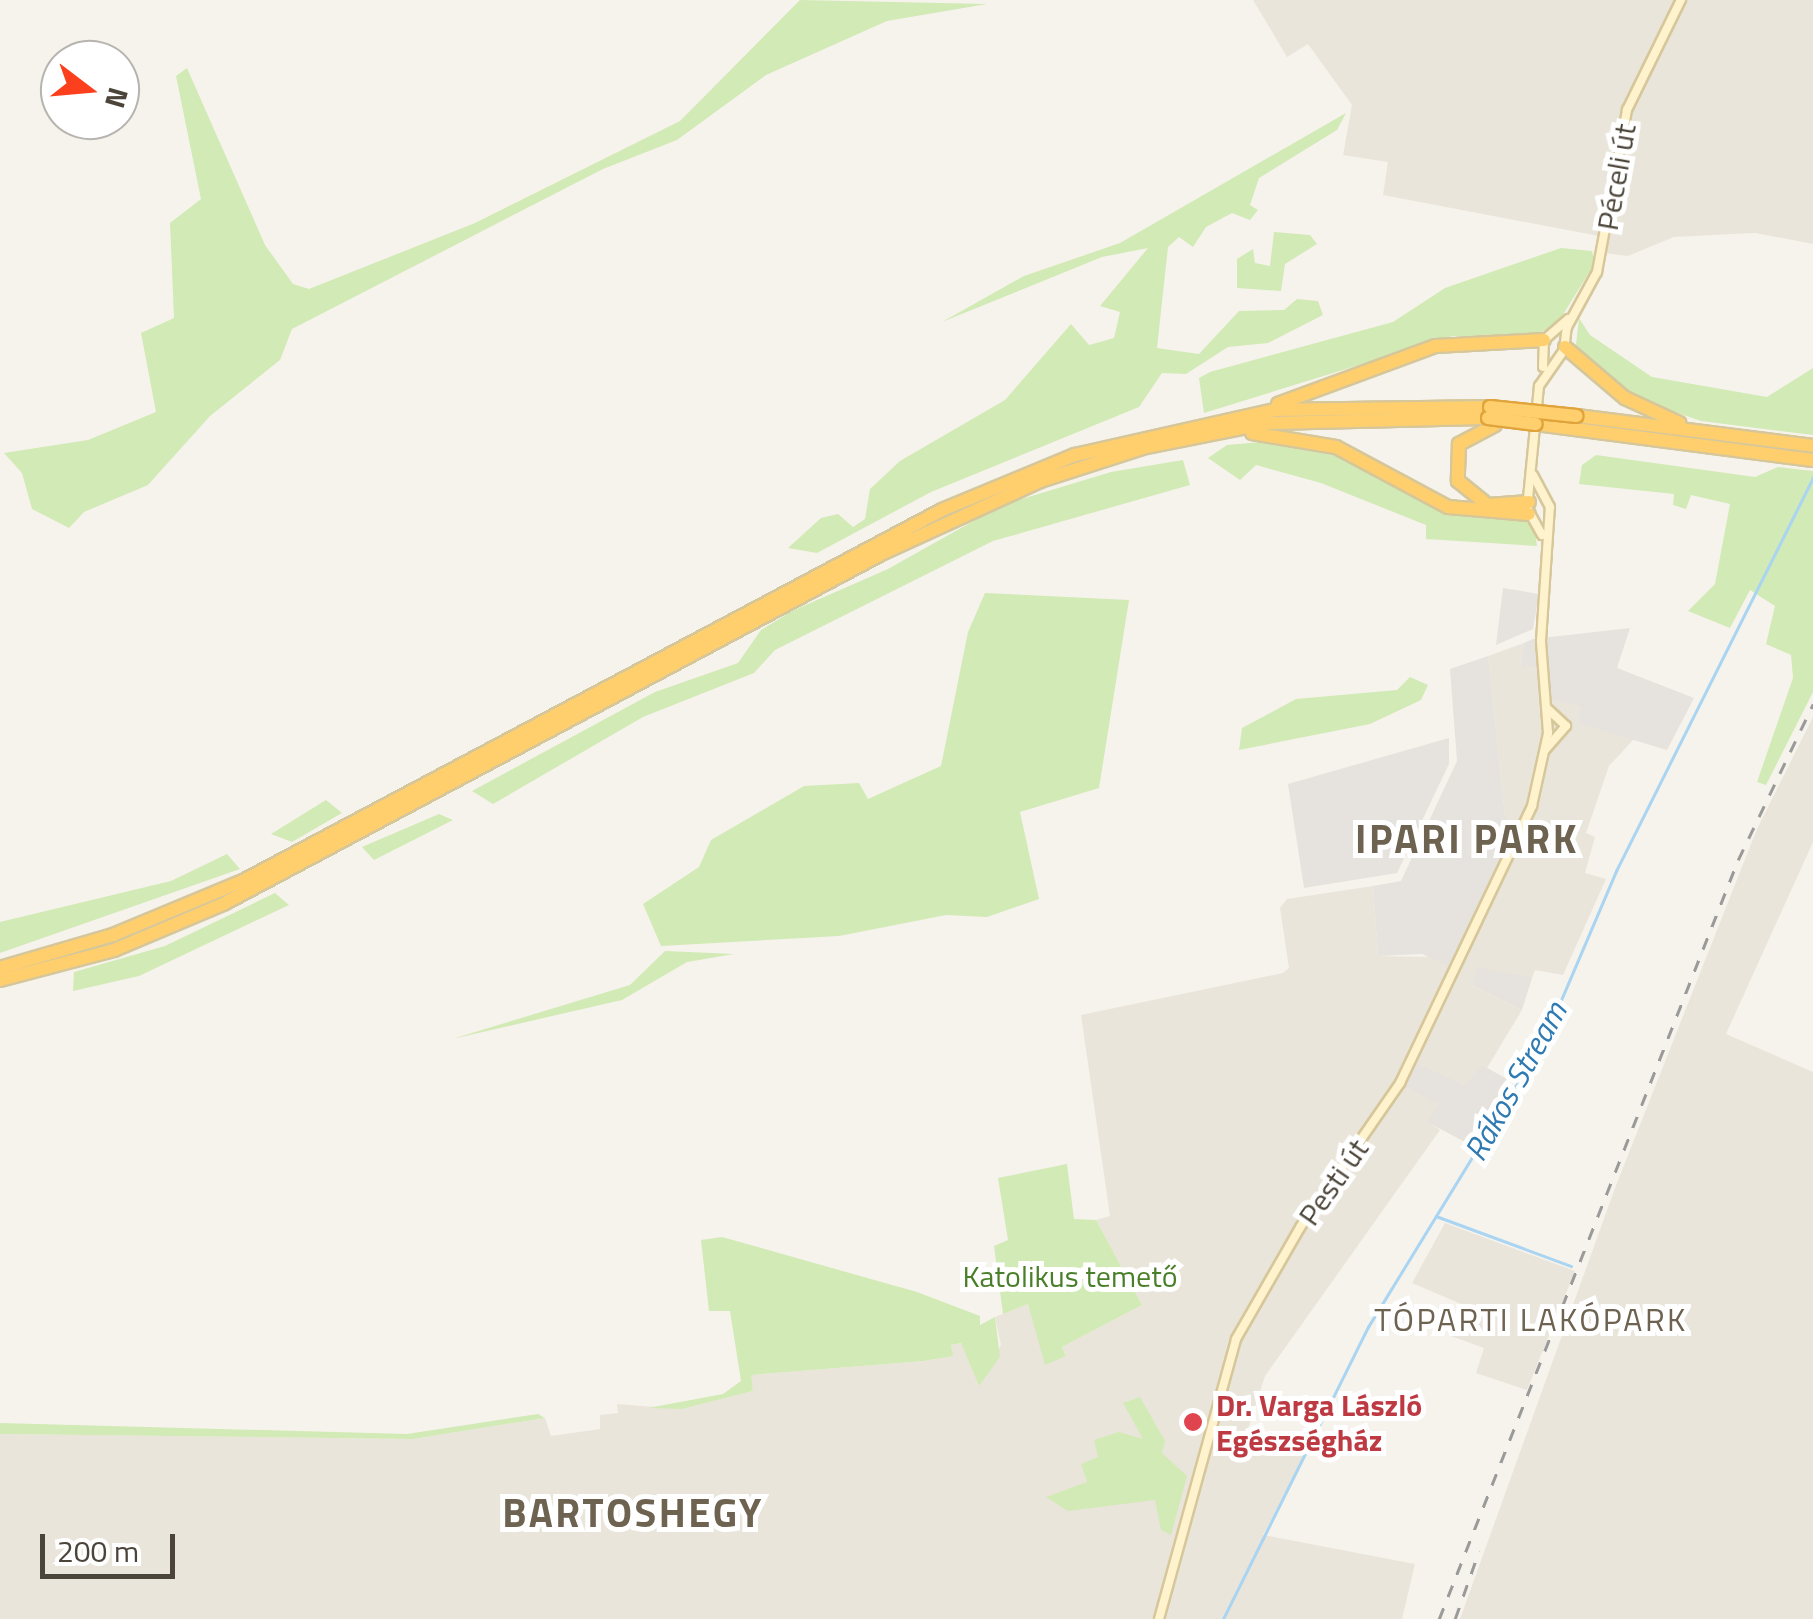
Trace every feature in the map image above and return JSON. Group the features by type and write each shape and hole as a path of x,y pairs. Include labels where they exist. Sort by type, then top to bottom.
{"highway":[{"path":"1213,426 1436,346 1555,344 1640,407 1813,460"},
{"path":"1248,414 1372,404 1489,413 1758,446 1813,446"},
{"path":"0,968 113,936 244,880 976,494 1176,433 1213,426 1489,413 1536,424"},
{"path":"1531,509 1476,501 1455,474 1468,434 1507,425 1576,423 1726,434"},
{"path":"1213,426 1312,440 1448,507 1531,509"},
{"path":"0,980 100,954 200,915 956,516 1176,433"}],"main road":[{"name":"Péceli út","path":"1531,509 1538,386 1603,246 1627,110 1681,0"},
{"path":"1533,475 1544,498 1546,516 1542,686 1552,735 1566,726 1551,719"},
{"path":"1531,509 1544,498"},
{"path":"1531,509 1546,516"},
{"path":"1531,509 1546,547"},
{"name":"Pesti út","path":"1159,1619 1236,1339 1301,1226 1401,1081 1515,849 1541,758 1552,735"}],"shaded area":[{"path":"1253,0 1813,0 1813,244 1755,233 1674,237 1628,256 1596,252 1599,236 1383,195 1388,162 1343,155 1352,105 1308,44 1287,57"},
{"path":"1503,588 1539,594 1533,629 1496,645"},
{"path":"1630,628 1617,668 1694,698 1667,750 1577,723 1580,706 1547,699 1549,666 1520,667 1524,643 1533,639"},
{"path":"1524,643 1520,666 1549,666 1580,706 1577,723 1634,739 1609,766 1586,833 1595,837 1585,873 1606,879 1563,975 1535,970 1532,978 1472,985 1522,1010 1487,1068 1465,1085 1416,1065 1438,1105 1428,1122 1440,1130 1265,1376 1247,1432 1307,1452 1263,1535 1415,1564 1402,1619 0,1619 0,1434 413,1439 545,1418 551,1436 600,1429 600,1415 618,1413 617,1404 681,1409 753,1391 750,1375 925,1361 952,1356 951,1345 962,1343 979,1386 1001,1345 995,1317 1028,1304 1038,1331 1066,1355 1062,1347 1142,1305 1096,1220 1110,1216 1081,1015 1283,973 1289,968 1280,908 1287,899 1373,886 1378,956 1433,957 1505,816 1488,656"},
{"path":"1488,656 1505,816 1517,835 1453,968 1422,954 1378,956 1373,886 1401,881 1457,761 1450,669"},
{"path":"1813,717 1813,842 1726,1034 1813,1072 1813,1619 1460,1619 1615,1188 1757,829"},
{"path":"1449,738 1449,764 1397,873 1304,888 1288,784"},
{"path":"1477,967 1532,978 1522,1010 1472,985"},
{"path":"1417,1064 1465,1085 1482,1065 1509,1080 1467,1143 1427,1122 1438,1104 1405,1086"},
{"path":"1445,1223 1575,1271 1527,1390 1476,1373 1484,1348 1448,1335 1461,1304 1412,1283"}],"green space":[{"path":"800,0 987,4 887,21 766,75 677,140 603,169 292,329 280,360 210,416 148,485 84,512 69,528 32,509 22,473 4,453 88,440 156,412 141,333 174,318 170,223 201,199 176,76 187,68 265,245 293,284 309,289 475,223 680,121"},
{"path":"1346,113 1337,130 1259,178 1250,205 1258,210 1250,220 1232,213 1206,227 1193,247 1179,237 1168,247 1157,348 1199,354 1239,311 1284,310 1297,299 1318,301 1323,315 1268,343 1228,347 1186,374 1162,373 1139,407 931,492 817,553 788,548 821,518 838,514 853,527 865,519 870,489 900,461 1005,400 1071,324 1089,345 1114,338 1120,312 1100,306 1148,248 1102,257 942,322 1024,276 1120,243"},
{"path":"1274,232 1310,235 1317,244 1285,264 1281,291 1237,288 1237,259 1253,249 1255,263 1270,266"},
{"path":"1561,248 1592,251 1595,263 1559,321 1534,337 1453,336 1204,413 1199,378 1210,372 1393,322 1445,288"},
{"path":"1579,318 1590,335 1652,377 1767,397 1813,368 1813,435 1701,421 1640,400 1575,353"},
{"path":"1285,440 1359,462 1440,511 1522,519 1534,526 1537,546 1426,539 1426,525 1321,483 1256,465 1240,480 1208,458 1227,445"},
{"path":"1596,455 1755,477 1778,467 1813,471 1813,692 1766,785 1757,782 1793,678 1791,655 1766,644 1775,606 1750,590 1730,628 1688,611 1715,584 1730,504 1691,495 1686,509 1673,505 1674,494 1579,484 1582,465"},
{"path":"1183,460 1190,485 993,541 775,650 754,673 643,717 493,804 472,791 655,692 738,663 761,630 792,611 888,569 1002,505 1111,472"},
{"path":"985,593 1129,600 1099,788 1020,812 1039,899 987,917 946,915 839,936 661,946 643,904 699,867 711,840 804,786 859,783 868,799 941,766 968,632"},
{"path":"1410,677 1428,685 1421,700 1370,724 1239,750 1242,728 1296,699 1397,690"},
{"path":"326,800 342,813 292,842 271,834"},
{"path":"439,814 453,820 374,860 362,847"},
{"path":"227,854 240,869 0,953 0,922 171,881"},
{"path":"275,893 289,905 139,976 73,991 74,972 165,946"},
{"path":"665,951 734,954 687,962 622,1000 452,1039 630,985"},
{"name":"Katolikus temető","path":"1067,1164 1074,1219 1096,1220 1142,1305 1062,1347 1066,1356 1045,1365 1028,1304 1003,1314 994,1246 1008,1240 998,1178"},
{"path":"722,1237 917,1292 980,1316 980,1325 995,1317 1000,1357 979,1386 961,1343 951,1345 953,1356 924,1361 751,1375 753,1391 682,1409 648,1408 723,1394 741,1381 730,1311 709,1311 701,1240"},
{"path":"1140,1397 1165,1441 1162,1453 1187,1476 1171,1535 1161,1530 1155,1500 1068,1511 1046,1497 1087,1482 1081,1464 1098,1457 1094,1440 1119,1432 1143,1439 1123,1403"},
{"path":"538,1414 545,1418 413,1439 0,1434 0,1423 407,1434"}],"waterway":[{"name":"Rákos Stream","path":"1223,1619 1368,1327 1544,1040 1616,871 1813,478"},
{"path":"1436,1216 1571,1266"}],"railway":[{"path":"1439,1619 1738,860 1813,704"},
{"path":"1455,1619 1479,1551"}],"place":[{"name":"Dr. Varga László Egészségház","path":"1193,1422"}],"district":[{"name":"IPARI PARK","path":"1467,839"},
{"name":"TÓPARTI LAKÓPARK","path":"1531,1319"},
{"name":"BARTOSHEGY","path":"633,1513"}]}
